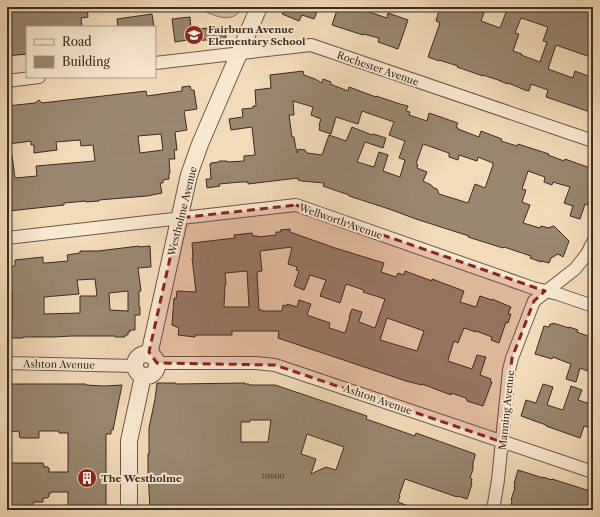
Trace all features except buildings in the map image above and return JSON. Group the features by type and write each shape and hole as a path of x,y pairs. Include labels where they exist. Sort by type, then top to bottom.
{"street":[{"name":"Westholme Avenue","path":"153,359 179,218 189,175 200,144 259,7"},
{"name":"Rochester Avenue","path":"156,63 311,44 593,142"},
{"path":"7,81 31,78"},
{"name":"Wellworth Avenue","path":"7,238 296,205 545,291 593,306"},
{"name":"Manning Avenue","path":"491,510 494,504 497,488 509,370 512,358 534,301 575,269 587,254 593,242"},
{"path":"129,510 130,441 139,371 136,359 145,354 153,359"},
{"name":"Ashton Avenue","path":"153,359 256,362 275,365 593,472"},
{"name":"Ashton Avenue","path":"7,363 139,371"}],"highlighted area":[{"path":"296,205 545,291 534,301 512,358 502,442 275,365 157,363 149,352 179,218"}],"shaded area":[{"path":"196,7 214,8 225,12 235,7 243,7 238,13 227,18"}],"place":[{"name":"Fairburn Avenue Elementary School","path":"194,35"},
{"name":"The Westholme","path":"87,478"}]}
